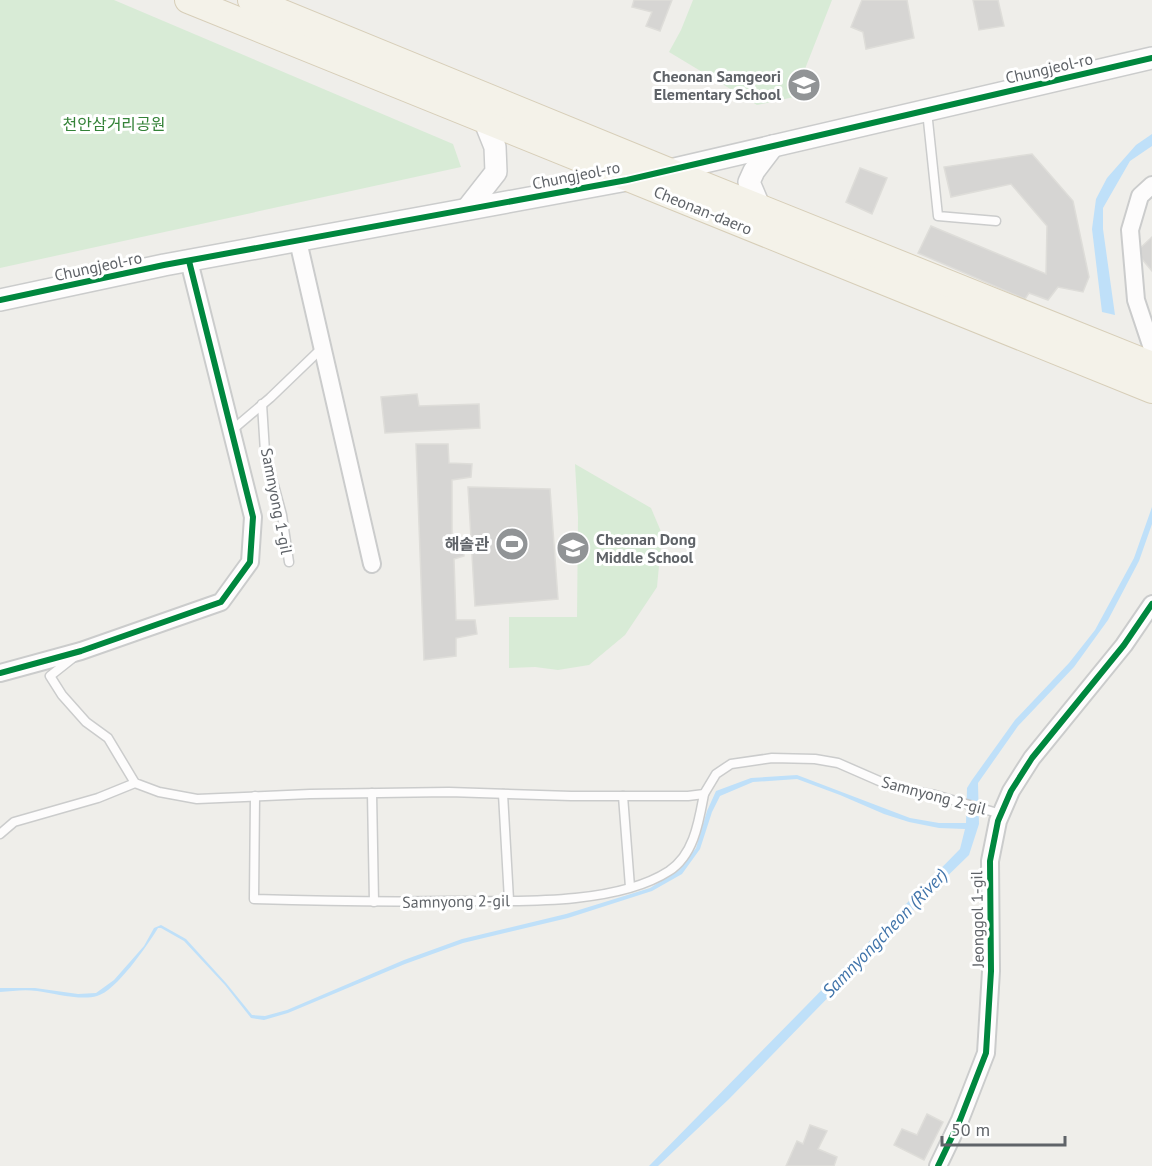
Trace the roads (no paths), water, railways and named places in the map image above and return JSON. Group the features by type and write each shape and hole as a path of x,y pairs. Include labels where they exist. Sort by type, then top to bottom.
{"main road":[{"name":"Cheonan-daero","path":"188,0 627,180 1152,390"},
{"name":"Cheonan-daero","path":"251,0 1152,365"}],"street":[{"name":"Chungjeol-ro","path":"0,300 189,261 627,180 1152,58"},
{"path":"467,209 496,172 495,147 485,122"},
{"path":"760,208 749,182 754,171 773,146"},
{"path":"1152,185 1140,196 1130,230 1136,300 1152,348"},
{"path":"298,241 372,564"},
{"path":"0,673 81,651 221,602 250,562 253,517 189,261"},
{"name":"Jeonggol 1-gil","path":"938,1166 960,1120 986,1053 992,971 990,861 994,812 1011,791 1032,758 1124,645 1152,604"}],"lane":[{"path":"927,110 938,216 996,221"},
{"path":"231,431 323,348"},
{"name":"Samnyong 1-gil","path":"262,404 265,452 282,515 289,562"},
{"path":"81,651 50,676 62,695 86,722 108,738 135,783 159,792 197,799 372,793 623,796 704,794"},
{"name":"Samnyong 2-gil","path":"255,796 254,899 374,902 565,899 610,894 630,887 670,871 687,852 698,825 704,794 716,774 731,764 772,758 815,759 838,763 893,787 934,795 994,812"},
{"path":"0,834 14,822 98,798 135,783"},
{"path":"372,793 374,902"},
{"path":"503,794 509,900"},
{"path":"623,796 630,887"}],"water":[{"path":"1152,134 1152,146 1130,161 1103,208 1103,229 1115,315 1102,312 1092,229 1096,199 1107,178 1136,145"},
{"name":"Samnyongcheon (River)","path":"1152,507 1152,524 1139,561 1108,620 1074,667 1018,726 978,783 979,824 969,855 729,1099 658,1166 649,1166 960,849 965,829 939,828 909,822 797,779 753,782 720,796 712,812 700,849 682,874 652,891 568,918 463,943 405,964 288,1013 264,1020 251,1018 225,985 184,941 161,928 158,928 122,977 97,996 75,997 28,990 0,992 0,988 35,988 78,994 96,993 114,980 144,946 154,928 161,925 186,939 252,1015 265,1016 287,1010 404,960 462,939 566,914 650,888 679,870 696,848 707,811 716,791 751,778 797,775 910,818 939,823 966,823 967,788 1015,720 1069,663 1095,630 1134,558"}],"place":[{"name":"Cheonan Samgeori Elementary School","path":"804,85"},
{"name":"해솔관","path":"512,544"},
{"name":"Cheonan Dong Middle School","path":"573,548"}],"park label":[{"name":"천안삼거리공원","path":"114,124"}]}
